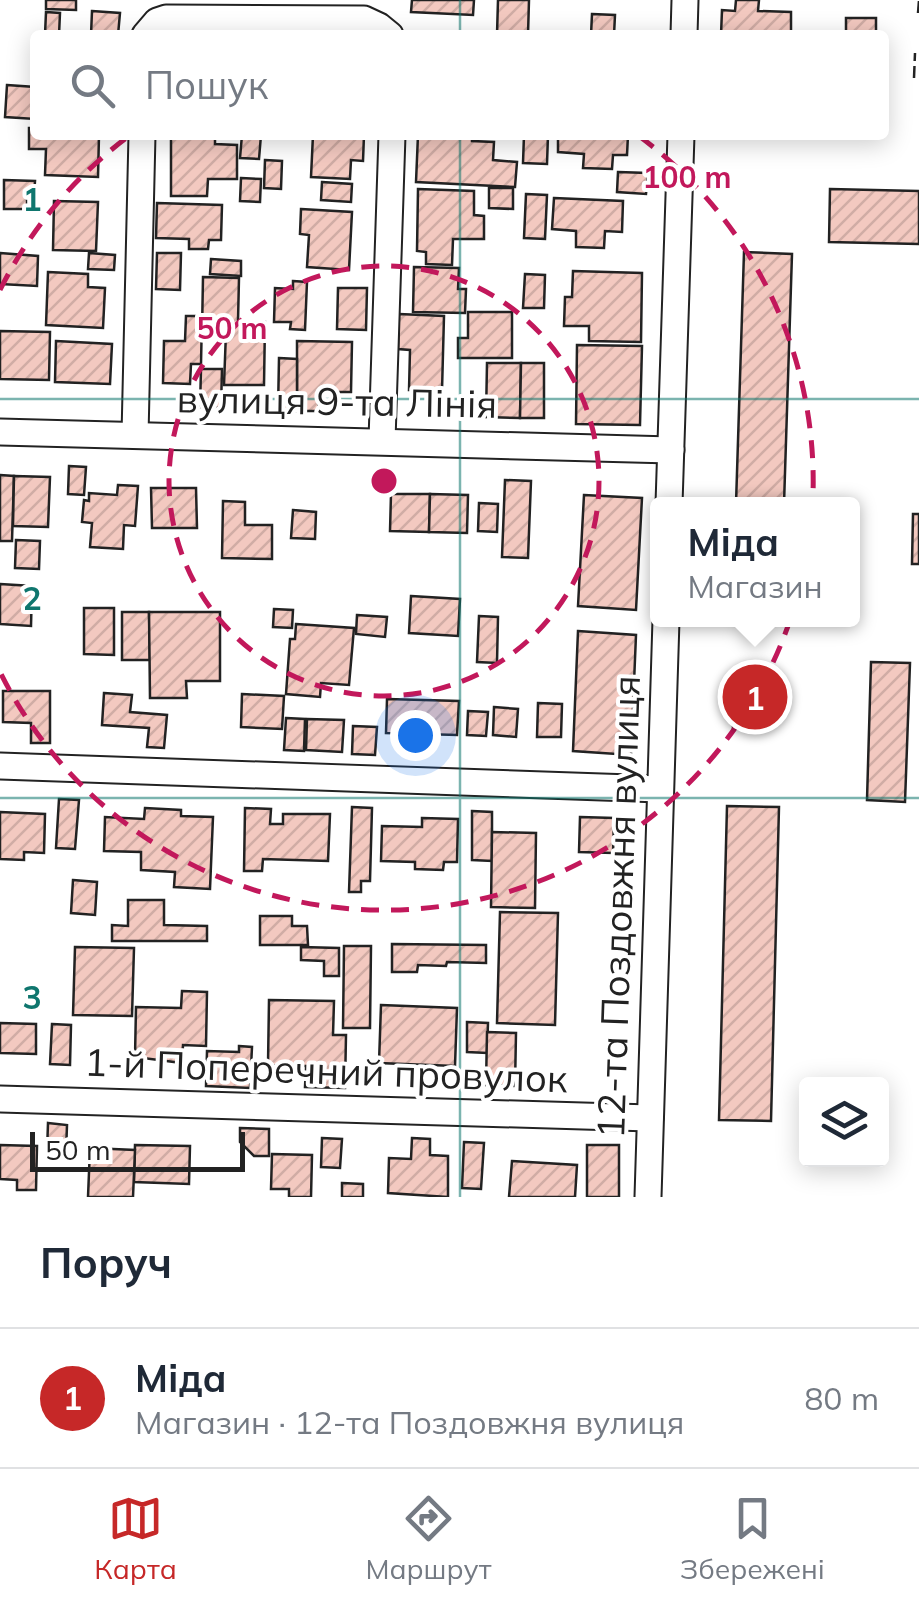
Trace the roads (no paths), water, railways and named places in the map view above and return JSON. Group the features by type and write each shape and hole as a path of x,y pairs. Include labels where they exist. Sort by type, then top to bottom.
{"street":[{"path":"684,30 685,0"},
{"path":"149,30 157,21 186,18 364,19 384,30"},
{"path":"135,435 142,140"},
{"path":"382,440 392,140"},
{"path":"670,497 681,140"},
{"name":"вулиця 9-та Лінія","path":"0,432 671,450"},
{"name":"12-та Поздовжня вулиця","path":"648,1197 666,627"},
{"path":"0,766 660,789"},
{"name":"1-й Поперечний провулок","path":"0,1099 650,1118"}],"place":[{"name":"Міда","path":"755,697"}]}
